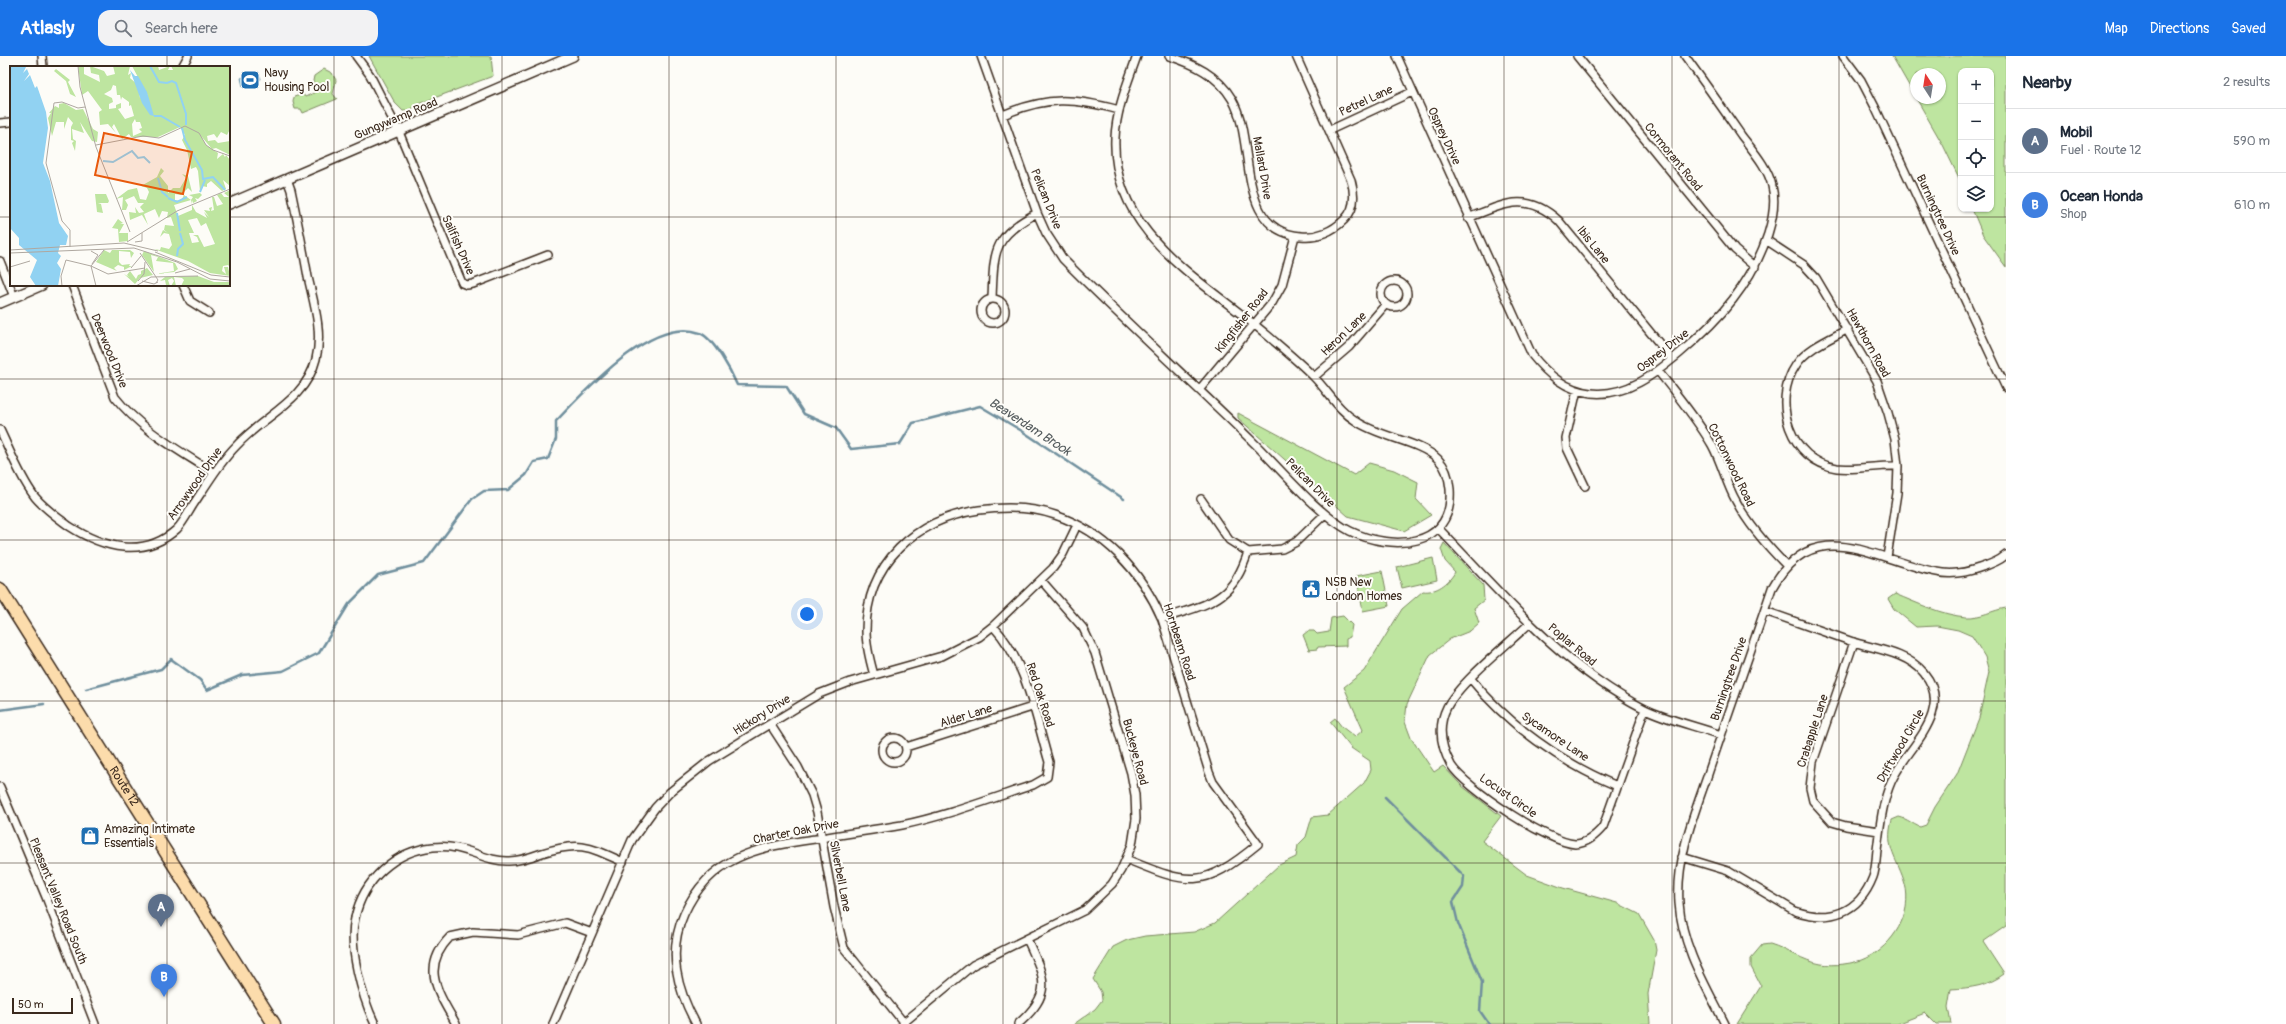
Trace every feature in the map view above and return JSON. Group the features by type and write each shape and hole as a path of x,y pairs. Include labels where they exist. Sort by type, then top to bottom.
{"highway":[{"name":"Route 12","path":"0,589 274,1024"}],"street":[{"path":"42,56 43,66"},
{"path":"183,66 188,56"},
{"path":"356,56 370,75 399,132"},
{"name":"Gungywamp Road","path":"230,204 573,56"},
{"name":"Pelican Drive","path":"981,56 1037,213 1046,232 1063,259 1325,514 1347,530 1376,541 1394,543 1411,542 1428,536 1439,529"},
{"path":"1137,56 1119,110 1115,137 1117,169 1127,202 1145,231 1166,253 1255,326 1314,377 1345,413 1369,429 1427,451 1438,459 1446,470 1450,481 1451,495 1444,520 1439,529"},
{"name":"Mallard Drive","path":"1169,56 1193,64 1208,73 1232,98 1240,114 1244,128 1253,195 1258,209 1266,221 1280,230 1295,236 1307,237 1322,234 1335,228 1346,218 1352,207 1355,193 1330,130 1296,56"},
{"name":"Osprey Drive","path":"1397,56 1468,218 1532,355 1551,376 1577,390 1593,393 1611,392 1635,385 1658,371 1672,360 1711,325 1727,308 1755,267 1766,240 1774,199 1768,172 1685,56"},
{"name":"Cormorant Road","path":"1577,56 1734,250 1755,267"},
{"name":"Burningtree Drive","path":"1843,56 1861,80 1875,107 2006,388"},
{"name":"Petrel Lane","path":"1330,130 1412,92"},
{"path":"1003,115 1037,102 1058,100 1076,101 1119,110"},
{"path":"0,123 10,122"},
{"name":"Sailfish Drive","path":"399,132 462,283 467,285 473,284 548,255"},
{"name":"Arrowwood Drive","path":"0,430 20,474 36,499 54,516 85,536 108,546 123,548 139,547 154,544 178,528 214,472 239,442 297,394 305,384 316,359 318,324 291,190 287,179"},
{"name":"Ibis Lane","path":"1468,218 1505,203 1519,202 1535,204 1549,211 1559,221 1672,360"},
{"path":"992,298 994,260 997,247 1012,228 1037,213"},
{"name":"Kingfisher Road","path":"1199,390 1255,326 1272,303 1282,285 1295,236"},
{"name":"Hawthorn Road","path":"1766,240 1804,266 1825,290 1877,381 1895,439 1898,466 1897,493 1887,557"},
{"path":"0,261 14,297"},
{"path":"0,303 40,286"},
{"name":"Deerwood Drive","path":"72,286 115,397 127,412 145,428 214,472"},
{"path":"183,286 190,301 209,313"},
{"name":"Heron Lane","path":"1314,377 1349,347 1386,304"},
{"path":"1848,329 1812,349 1796,364 1786,385 1784,406 1788,428 1799,446 1816,460 1836,468 1898,466"},
{"name":"Cottonwood Road","path":"1658,371 1707,437 1735,500 1745,518 1760,539 1787,566"},
{"path":"1577,390 1566,438 1567,448 1585,486"},
{"path":"1201,499 1229,540 1248,552 1282,549 1296,542 1325,514"},
{"name":"Hornbeam Road","path":"874,675 866,631 869,603 878,575 897,549 916,533 938,521 963,512 991,508 1021,509 1054,514 1098,536 1116,551 1132,568 1155,602 1162,619 1213,782 1258,844 1218,873 1196,879 1176,878 1126,859"},
{"name":"Hickory Drive","path":"553,1024 622,862 641,825 670,792 709,761 819,694 850,682 942,656 960,648 993,626 1042,580 1063,554 1077,525"},
{"name":"Poplar Road","path":"1439,529 1530,623 1585,672 1645,709 1721,735"},
{"name":"Burningtree Drive","path":"1725,1024 1694,962 1682,925 1679,903 1682,857 1721,735 1772,588 1787,566 1810,552 1822,547 1838,545 1858,548 1938,573 1955,574 1987,566 2006,555"},
{"path":"1162,619 1208,603 1223,595 1233,586 1248,552"},
{"name":"Buckeye Road","path":"903,1023 973,965 1069,920 1094,903 1112,884 1132,846 1136,819 1135,795 1122,743 1090,640 1074,616 1042,580"},
{"name":"Driftwood Circle","path":"1682,857 1728,870 1795,911 1820,917 1847,910 1859,900 1873,876 1885,799 1891,782 1898,768 1929,723 1933,713 1934,693 1931,683 1918,665 1891,653 1764,611"},
{"name":"Locust Circle","path":"1530,623 1455,693 1447,708 1441,738 1444,752 1452,767 1503,808 1543,834 1559,842 1577,844 1593,838 1603,828 1645,709"},
{"name":"Red Oak Road","path":"993,626 1014,655 1049,762 1047,777"},
{"name":"Crabapple Lane","path":"1854,642 1813,762 1810,775 1810,788 1813,801 1832,822 1846,826 1879,831"},
{"name":"Sycamore Lane","path":"1470,679 1508,718 1541,743 1594,776 1617,786"},
{"name":"Alder Lane","path":"906,747 1032,707"},
{"name":"Silverbell Lane","path":"770,724 809,788 817,812 834,907 844,948 903,1023"},
{"name":"Charter Oak Drive","path":"696,1024 680,990 675,954 676,934 689,902 699,887 712,874 741,855 778,844 913,822 1033,785 1047,777"},
{"name":"Pleasant Valley Road South","path":"0,787 46,897 95,1024"},
{"path":"375,1024 362,987 355,954 353,931 354,918 364,893 372,881 390,863 417,850 447,846 461,847 509,862 523,860 561,847 580,846 593,848 622,862"},
{"path":"456,1024 441,998 433,969 436,957 450,937 473,932 518,935 565,923 592,933"},
{"path":"1018,1024 1032,1012 1040,1000 1043,987 1042,975 1028,939"}],"green space":[{"path":"369,56 491,56 493,76 418,104 409,111 403,111 395,103"},
{"path":"1892,56 2006,56 2006,267 1983,235 1973,212 1994,212 1994,68 1958,68 1958,176 1943,145 1919,104 1946,104 1946,68 1910,68 1910,88"},
{"path":"324,69 332,73 336,80 333,94 337,99 303,113 301,109 295,109 293,102 294,97 303,94 305,97 316,92 313,81 314,76"},
{"path":"1238,413 1354,475 1369,463 1394,470 1418,482 1416,499 1431,515 1404,531 1348,516 1238,418"},
{"path":"1444,543 1483,585 1484,600 1474,608 1479,623 1470,631 1450,639 1430,655 1407,704 1405,722 1411,738 1434,772 1443,766 1462,786 1501,816 1482,841 1527,875 1563,888 1617,903 1639,914 1654,940 1656,950 1648,994 1650,1024 1074,1024 1095,1009 1102,1000 1101,992 1093,979 1113,947 1127,940 1145,936 1194,932 1215,923 1279,865 1296,857 1298,845 1306,837 1312,817 1328,815 1364,783 1371,770 1370,761 1351,748 1330,722 1335,718 1342,727 1355,737 1363,730 1344,687 1364,671 1402,609 1423,591 1437,589 1442,586 1455,572 1445,561 1441,549"},
{"path":"1433,558 1437,580 1402,588 1397,567"},
{"path":"1382,571 1389,606 1363,611 1356,576"},
{"path":"1895,594 1921,605 1957,616 1971,617 2006,608 2006,926 1983,942 2004,974 1979,986 1951,989 1948,1007 1951,1024 1936,1024 1925,1013 1897,1024 1737,1024 1761,986 1751,967 1751,958 1762,945 1770,944 1801,958 1821,964 1838,965 1856,962 1876,953 1892,937 1899,927 1903,917 1907,895 1905,884 1891,846 1890,830 1892,820 1899,817 1920,827 1926,825 1935,807 1957,774 1979,718 1989,672 1985,657 1972,636 1958,630 1937,626 1916,627 1894,609 1888,599"},
{"path":"1343,616 1352,625 1350,637 1346,639 1346,646 1318,647 1317,649 1309,650 1303,635 1308,631 1314,631 1317,634 1329,632 1331,618"}],"water":[{"name":"Navy Housing Pool","path":"258,72 261,79 246,87 243,86 241,78"}],"waterway":[{"name":"Beaverdam Brook","path":"86,689 161,669 171,659 200,680 207,690 242,675 283,671 319,653 349,604 378,575 424,563 472,499 484,491 508,490 526,475 534,462 548,459 556,439 556,421 602,375 642,345 662,335 682,330 700,333 705,336 716,348 737,385 786,386 804,414 836,428 851,449 900,444 913,423 980,406 1022,431 1124,499"},
{"name":"Beaverdam Brook","path":"0,710 44,704"},
{"name":"Beaverdam Brook","path":"1385,797 1464,876 1463,887 1453,902 1458,923 1482,982 1480,1011 1489,1024"}],"place":[{"name":"Navy Housing Pool","path":"250,80"},
{"name":"NSB New London Homes","path":"1311,589"},
{"name":"Amazing Intimate Essentials","path":"90,836"},
{"name":"Mobil","path":"161,927"},
{"name":"Ocean Honda","path":"164,997"}]}
